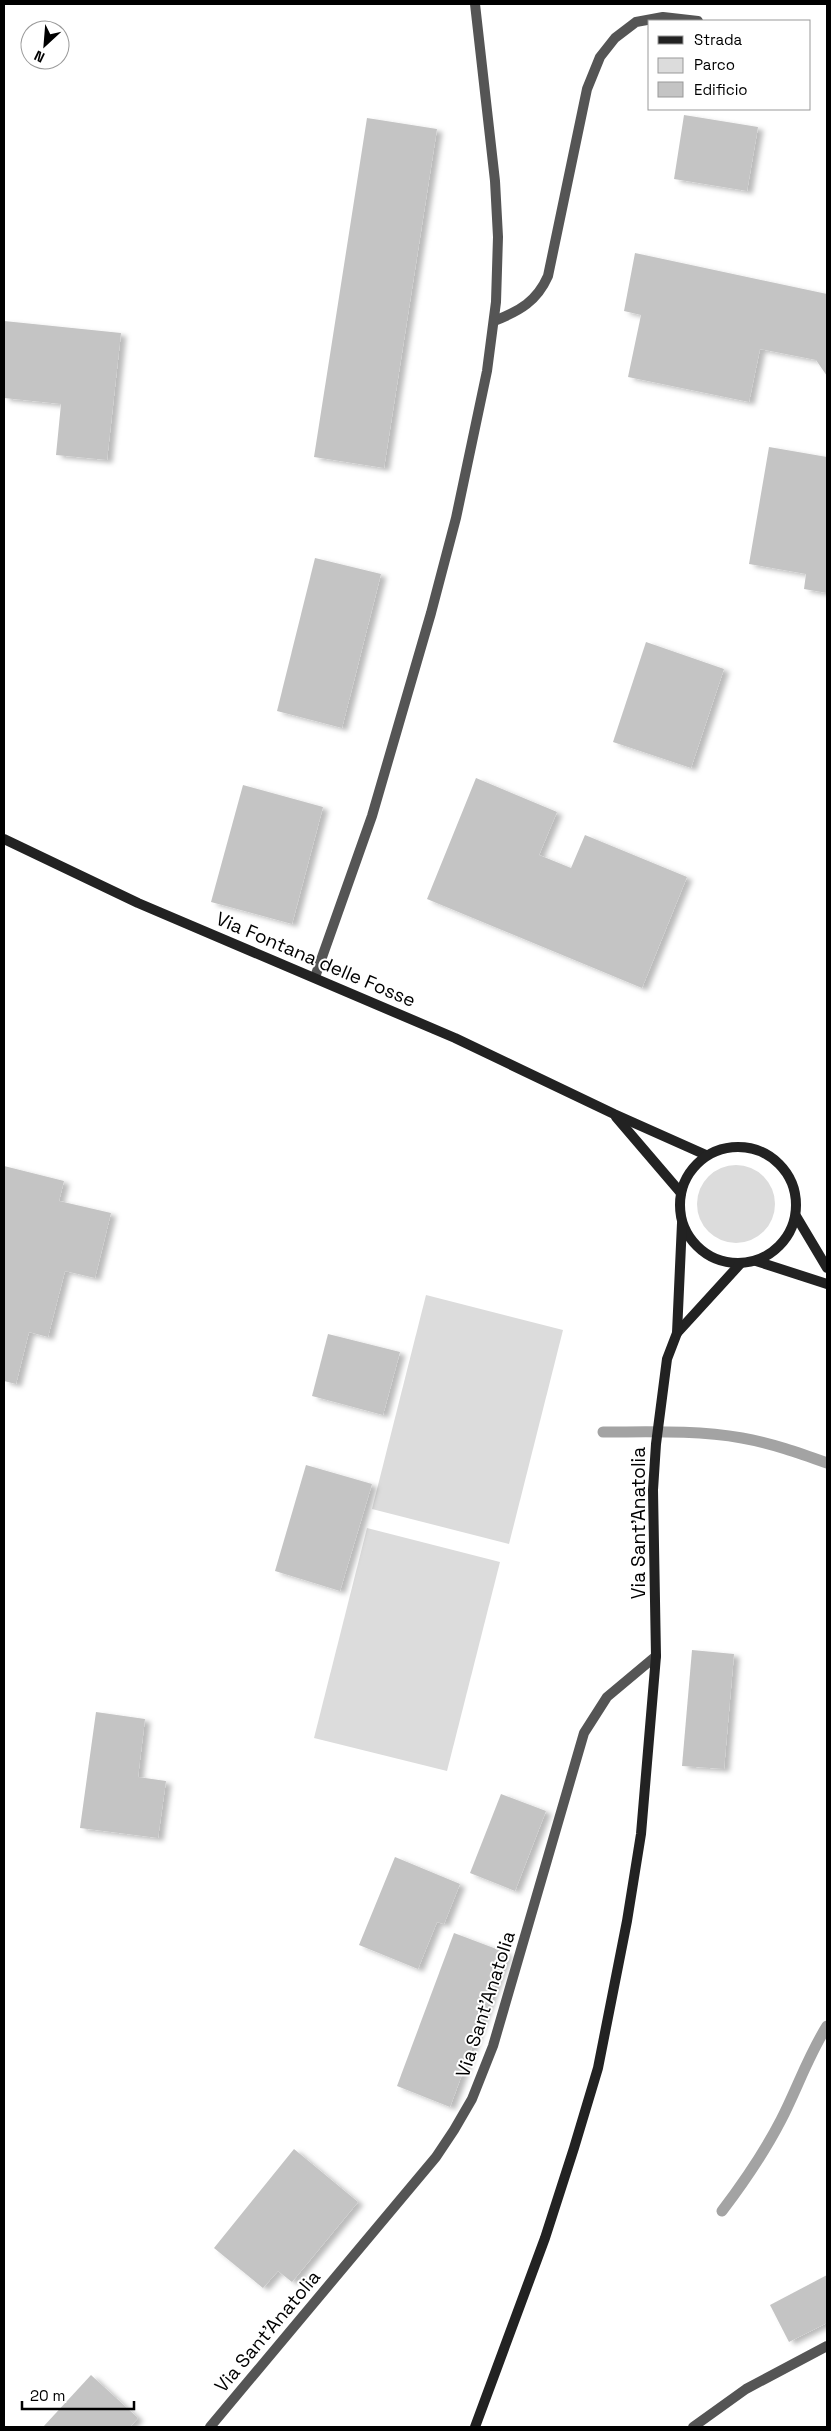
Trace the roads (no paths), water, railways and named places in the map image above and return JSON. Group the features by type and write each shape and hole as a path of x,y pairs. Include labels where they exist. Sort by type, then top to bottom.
{"main road":[{"name":"Via Fontana delle Fosse","path":"4,839 138,903 463,1042 614,1114 706,1155"},
{"name":"Via Fontana delle Fosse","path":"614,1114 681,1193"},
{"path":"744,1146 763,1151 779,1162 791,1177 796,1196 796,1216 792,1230 782,1244 771,1254 756,1261 726,1262 711,1257 694,1242 682,1223 681,1193 690,1172 706,1155 724,1148 744,1146"},
{"path":"796,1216 827,1268"},
{"name":"Via Sant'Anatolia","path":"475,2427 545,2238 598,2068 620,1959 640,1834 656,1656 652,1490 667,1359 677,1333 682,1223"},
{"path":"756,1261 827,1284"},
{"name":"Via Sant'Anatolia","path":"677,1333 741,1263"}],"street":[{"path":"316,978 380,792 439,581 464,480 494,321 498,269 496,199 476,4"},
{"path":"494,321 531,303 548,276 587,89 600,57 615,38 636,22 663,17 689,20"},
{"name":"Via Sant'Anatolia","path":"210,2427 436,2157 464,2115 493,2046 584,1732 607,1697 656,1656"},
{"path":"694,2427 746,2390 827,2346"}],"waterway":[{"path":"603,1432 672,1432 725,1435 774,1445 827,1463"},
{"path":"722,2211 753,2167 774,2132 827,2026"}]}
